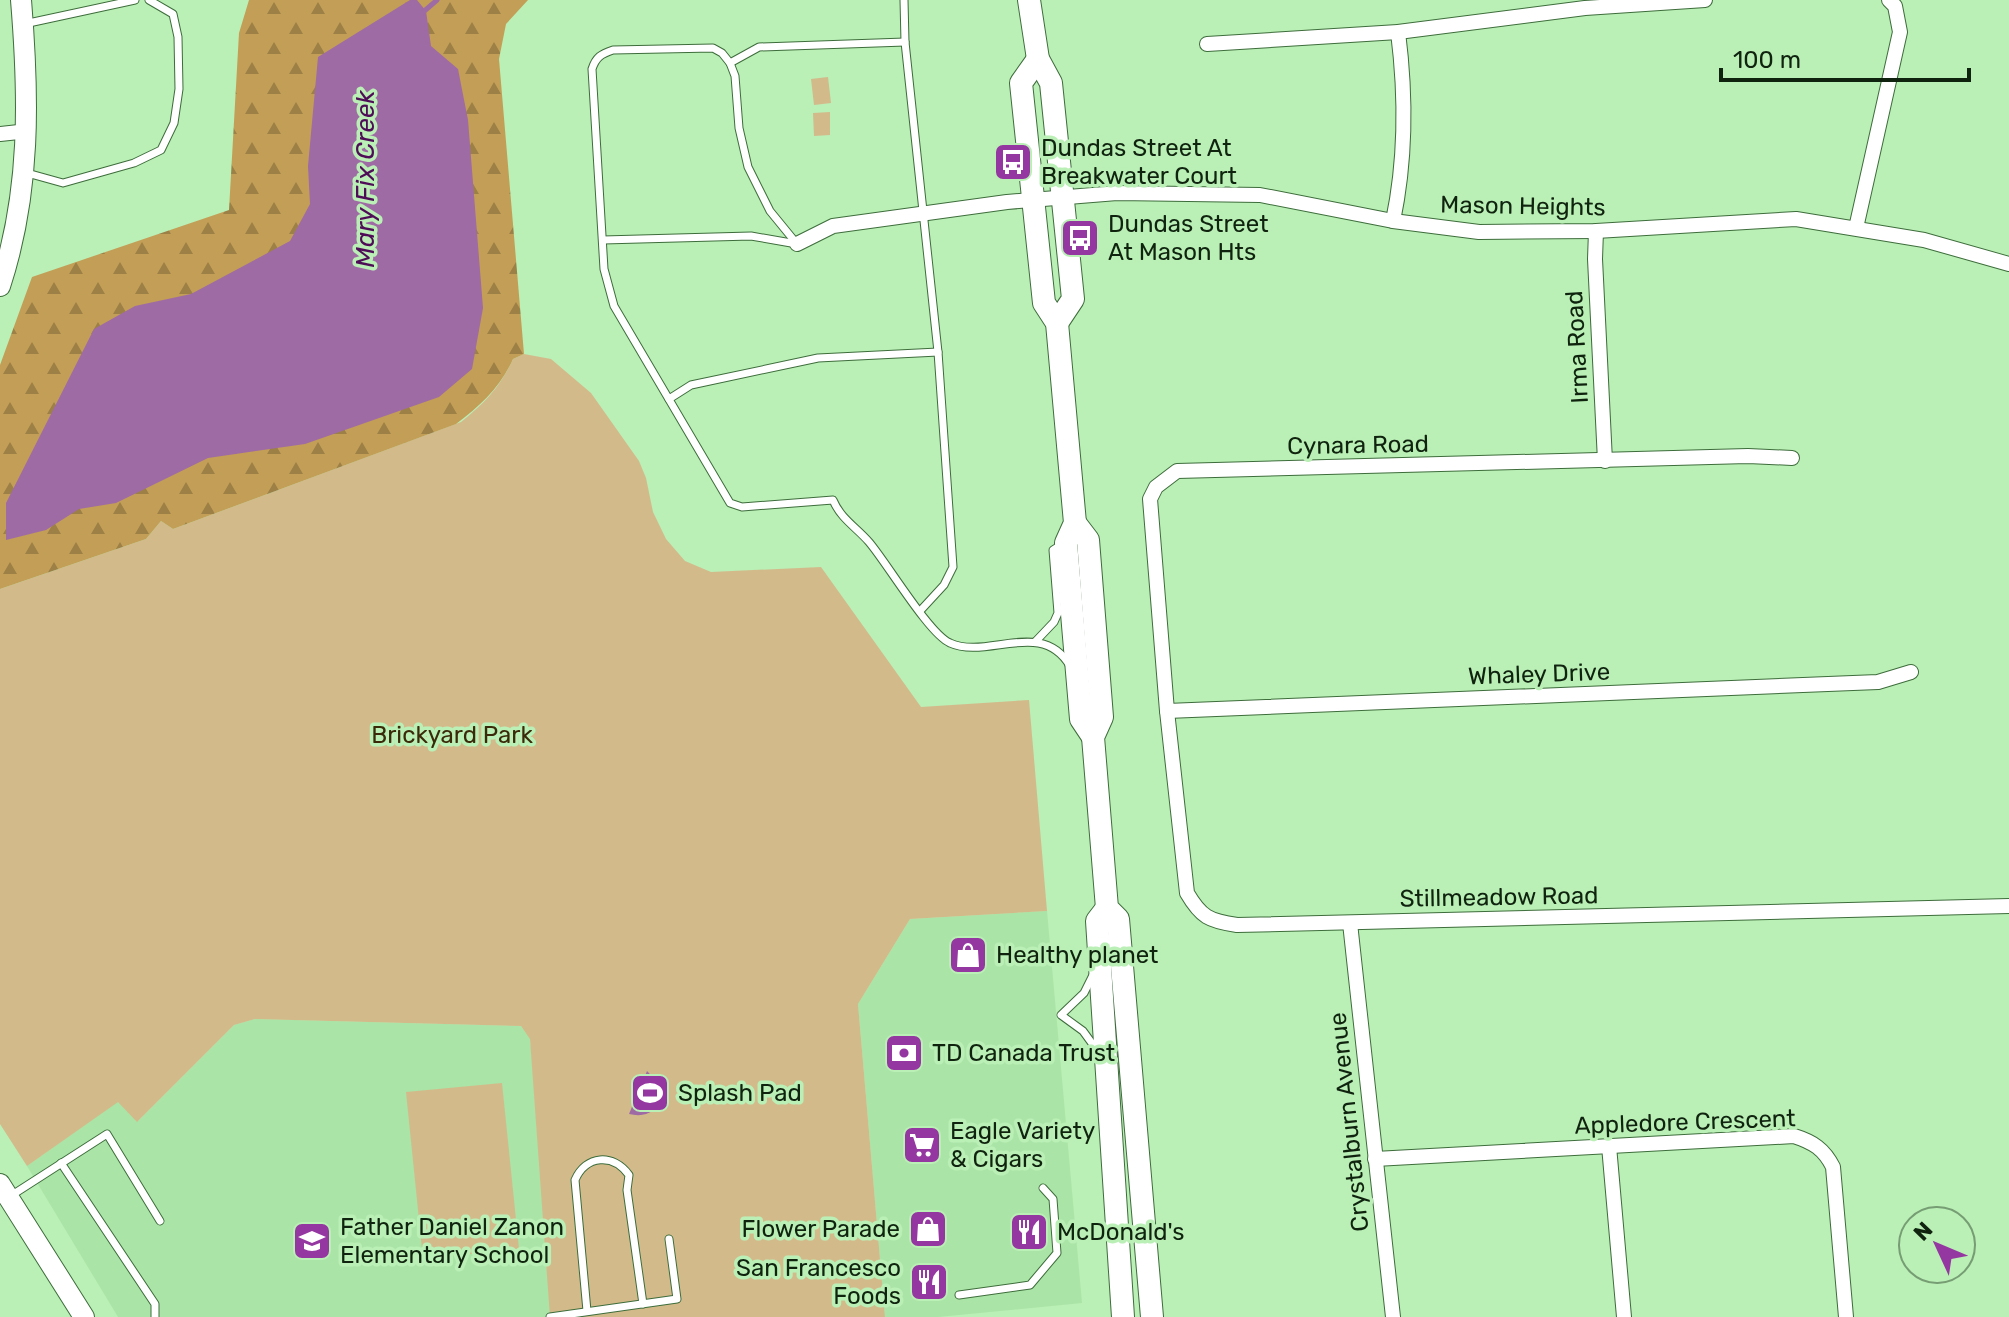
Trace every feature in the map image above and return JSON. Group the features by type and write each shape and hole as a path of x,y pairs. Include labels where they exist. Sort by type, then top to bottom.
{"main road":[{"path":"1029,0 1038,59 1051,83 1073,299 1057,323"},
{"path":"1038,59 1021,83 1044,303 1057,323 1081,719 1093,737"},
{"path":"1070,533 1088,540 1102,717 1093,737 1107,908 1118,919 1152,1317"},
{"path":"1107,908 1097,921 1123,1317"}],"street":[{"path":"0,286 14,231 28,131 21,0"},
{"path":"1207,44 1398,32 1585,8 1705,0"},
{"path":"1856,228 1900,32 1895,6 1889,0"},
{"path":"1393,221 1402,181 1403,100 1398,32"},
{"path":"0,134 28,131"},
{"name":"Mason Heights","path":"797,244 833,226 1033,199 1117,193 1260,195 1393,221 1479,232 1596,231 1796,219 1924,240 2009,264"},
{"name":"Irma Road","path":"1596,231 1605,461"},
{"name":"Cynara Road","path":"1167,711 1150,499 1156,487 1177,471 1748,456 1792,458"},
{"name":"Whaley Drive","path":"1167,711 1878,682 1911,672"},
{"name":"Stillmeadow Road","path":"1167,711 1187,893 1196,909 1213,922 1237,925 1350,923 2009,906"},
{"name":"Crystalburn Avenue","path":"1350,923 1393,1317"},
{"name":"Appledore Crescent","path":"1375,1159 1794,1136 1810,1141 1826,1153 1833,1167 1846,1317"},
{"path":"1609,1146 1624,1317"},
{"path":"4,1191 84,1317"}],"lane":[{"path":"23,24 135,0"},
{"path":"24,173 63,183 134,163 161,150 176,112 178,37 173,14 149,0"},
{"path":"904,0 905,42 938,352 953,567 944,585 920,611"},
{"path":"730,63 759,47 905,42"},
{"path":"797,244 770,211 748,167 739,128 735,76 722,53 713,48 613,50 595,59 592,69 604,269 614,306 730,503 742,507 833,500 839,514 866,539 931,627 950,643 963,646 1035,642 1060,653 1078,682"},
{"path":"603,240 751,236 797,244"},
{"path":"669,399 691,385 818,358 938,352"},
{"path":"1035,642 1054,622 1058,613 1053,550 1070,533"},
{"path":"1099,964 1084,993 1061,1015 1083,1031 1106,1062"},
{"path":"4,1191 61,1163 107,1134 160,1221"},
{"path":"587,1311 575,1180 580,1169 589,1161 600,1159 618,1163 629,1175 627,1190 643,1304"},
{"path":"61,1163 155,1304 155,1317"},
{"path":"959,1295 1030,1285 1057,1253 1053,1199 1043,1188"},
{"path":"550,1317 677,1299 669,1239"}],"shaded area":[{"path":"1047,911 1082,1303 938,1317 885,1317 858,1004 910,919"},
{"name":"Father Daniel Zanon Elementary School","path":"255,1019 521,1026 530,1038 560,1317 118,1317 27,1166 118,1101 138,1121 234,1025"}],"green space":[{"path":"249,0 528,0 506,24 499,59 524,354 513,359 489,395 456,424 173,529 161,521 146,539 0,589 0,365 32,277 229,210 239,33"},
{"path":"828,77 831,103 814,105 811,79"},
{"path":"830,112 830,135 814,136 813,113"},
{"name":"Brickyard Park","path":"524,354 551,359 591,393 639,461 653,512 666,539 685,561 711,572 821,567 921,707 1029,700 1047,911 910,919 858,1004 885,1317 550,1317 530,1039 521,1026 255,1019 234,1025 137,1122 118,1102 27,1166 0,1124 0,589 146,539 161,521 173,529 461,422 491,394 513,359"},
{"path":"502,1083 519,1249 423,1259 406,1092"}],"water":[{"path":"410,0 417,0 426,11 431,46 458,69 468,120 483,308 472,369 439,397 305,444 208,458 116,503 79,509 46,530 6,540 6,503 94,329 135,306 191,294 290,241 310,204 308,166 318,57"},
{"name":"Splash Pad","path":"647,1071 661,1086 660,1100 649,1113 629,1114"}],"waterway":[{"name":"Mary Fix Creek","path":"422,13 437,0"}],"place":[{"name":"Dundas Street At Breakwater Court","path":"1013,162"},
{"name":"Dundas Street At Mason Hts","path":"1080,238"},
{"name":"Healthy planet","path":"968,955"},
{"name":"TD Canada Trust","path":"904,1053"},
{"name":"Splash Pad","path":"650,1093"},
{"name":"Eagle Variety & Cigars","path":"922,1145"},
{"name":"Flower Parade","path":"928,1229"},
{"name":"McDonald's","path":"1029,1232"},
{"name":"Father Daniel Zanon Elementary School","path":"312,1241"},
{"name":"San Francesco Foods","path":"929,1282"}]}
